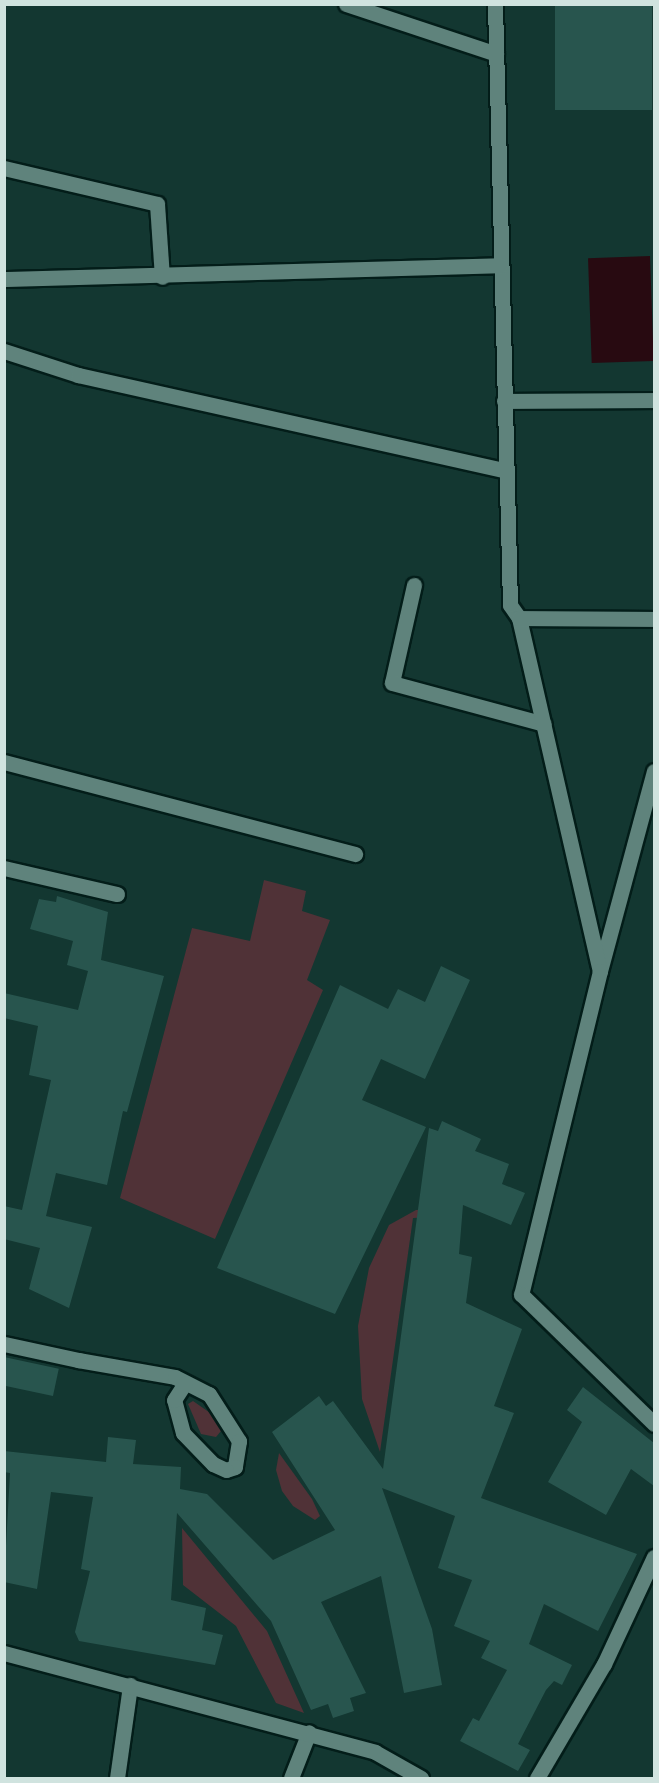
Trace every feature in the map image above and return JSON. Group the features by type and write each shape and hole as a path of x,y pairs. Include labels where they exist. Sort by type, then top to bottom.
{"street":[{"path":"346,4 496,54"},
{"path":"495,4 510,605 519,618 600,971"},
{"path":"4,168 157,204 162,277"},
{"path":"4,279 162,277 501,266"},
{"path":"4,351 78,375 506,471"},
{"path":"504,401 654,399"},
{"path":"414,585 392,683 544,724"},
{"path":"519,618 654,619"},
{"path":"4,762 356,854"},
{"path":"654,771 600,971 521,1294 654,1424"},
{"path":"4,868 117,894"},
{"path":"4,1344 185,1383 209,1394 225,1412 239,1441 235,1467 226,1470 213,1464 183,1433 174,1400 185,1383"},
{"path":"537,1779 604,1664 653,1564"},
{"path":"4,1653 309,1732 375,1752 421,1779"},
{"path":"117,1779 130,1685"},
{"path":"291,1779 309,1732"}],"shaded area":[{"path":"650,256 654,361 592,363 588,258"},
{"path":"264,880 306,891 302,911 330,920 307,980 323,990 215,1239 120,1198 192,928 250,941"},
{"path":"435,1209 453,1216 413,1218 380,1452 362,1399 358,1326 369,1268 389,1225 416,1210"},
{"path":"193,1401 216,1417 221,1431 216,1437 201,1434 188,1404"},
{"path":"279,1453 312,1499 320,1516 315,1520 293,1506 282,1491 276,1470"},
{"path":"182,1528 267,1631 304,1713 276,1703 236,1626 183,1585"}],"building":[{"path":"555,4 652,4 652,110 555,110"},
{"path":"57,896 108,912 101,960 164,976 127,1112 123,1111 107,1185 56,1173 46,1216 92,1227 69,1308 29,1289 40,1248 4,1239 4,1206 22,1210 51,1080 29,1075 38,1026 4,1018 4,993 78,1010 88,971 67,965 73,941 30,929 39,899 56,902"},
{"path":"441,966 470,980 425,1079 381,1059 362,1100 426,1127 335,1314 217,1268 340,985 388,1009 398,989 425,1002"},
{"path":"442,1121 481,1139 475,1151 509,1164 502,1184 525,1193 511,1225 463,1205 459,1254 472,1257 466,1303 522,1329 494,1406 514,1413 481,1498 637,1554 598,1631 544,1604 529,1644 572,1665 562,1685 554,1681 546,1690 518,1744 530,1750 518,1771 460,1741 473,1718 479,1721 507,1670 481,1658 490,1641 454,1626 472,1580 438,1568 455,1516 382,1488 432,1629 442,1685 404,1693 381,1576 321,1602 366,1693 350,1698 354,1711 333,1718 328,1704 311,1710 271,1621 177,1513 171,1600 206,1608 202,1630 223,1635 215,1665 79,1641 75,1632 90,1571 81,1569 93,1497 51,1492 37,1589 4,1582 10,1473 4,1472 4,1451 106,1462 108,1437 136,1440 133,1464 181,1467 180,1489 207,1494 273,1560 335,1530 272,1432 319,1396 326,1406 333,1401 383,1469 429,1128 438,1131"},
{"path":"4,1357 59,1369 53,1396 4,1386"},
{"path":"583,1387 654,1443 654,1486 631,1469 606,1515 548,1482 582,1422 567,1410"}]}
